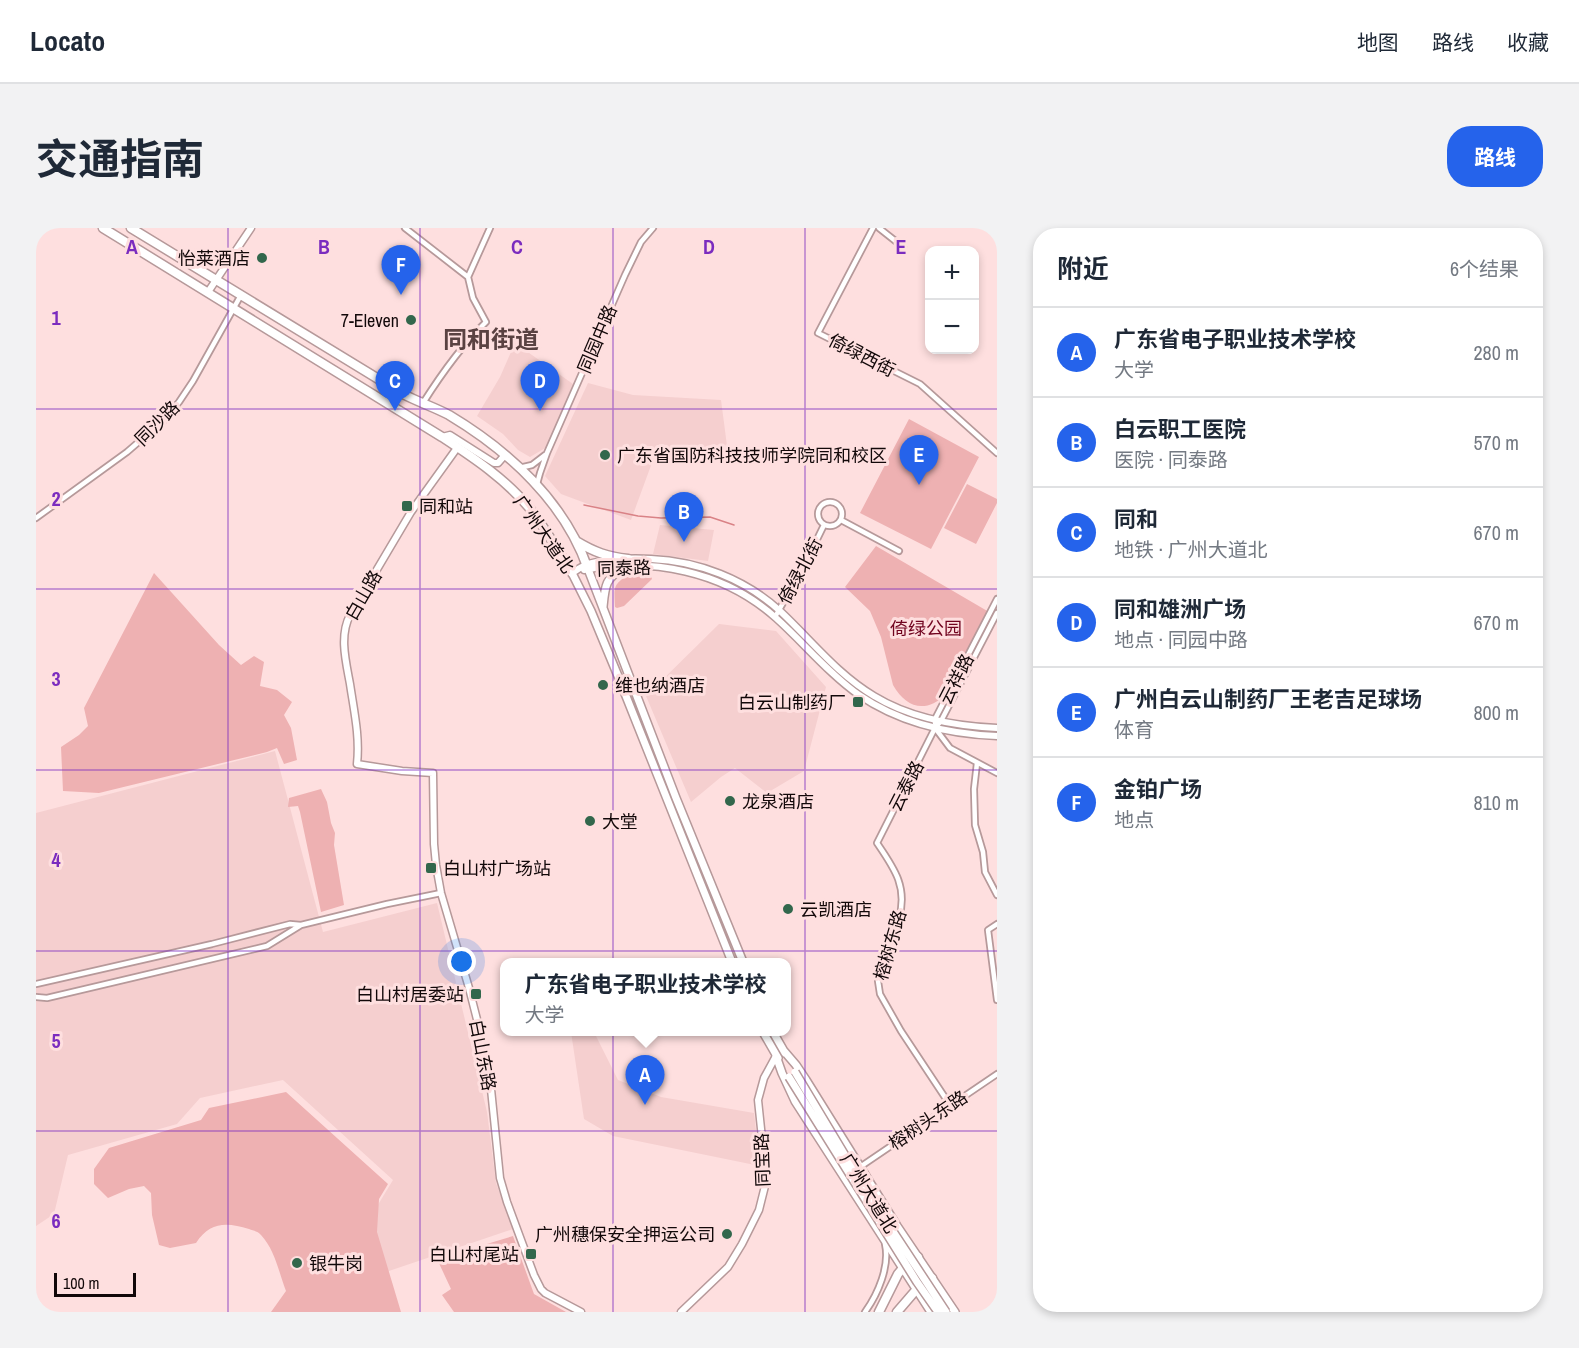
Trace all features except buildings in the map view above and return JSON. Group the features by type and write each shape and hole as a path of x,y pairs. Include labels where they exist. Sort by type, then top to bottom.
{"highway":[{"name":"广州大道北","path":"103,228 442,437 491,471 518,495 539,522 572,573"},
{"name":"广州大道北","path":"131,228 403,394 459,422 505,455 537,487 561,516 576,541 587,567"},
{"path":"576,541 590,549 627,563"},
{"path":"897,1312 898,1274 918,1257"},
{"path":"879,1312 898,1295 916,1290 932,1278"}],"main road":[{"path":"602,610 607,582 627,563"},
{"name":"广州大道北","path":"587,567 740,958"},
{"name":"广州大道北","path":"572,573 591,610 730,958"},
{"path":"618,676 627,672"},
{"path":"765,1036 795,1101 931,1312"},
{"path":"775,1036 955,1312"},
{"path":"784,1051 792,1074"},
{"path":"776,1056 792,1074"},
{"name":"广州大道北","path":"792,1074 898,1253 938,1312"},
{"name":"广州大道北","path":"792,1074 946,1312"},
{"path":"882,1235 897,1226"}],"street":[{"path":"208,292 251,228"},
{"path":"405,228 468,277"},
{"path":"423,403 449,363 486,322 473,298 468,277 490,228"},
{"name":"同园中路","path":"537,487 547,453 625,275 642,242 653,228"},
{"name":"倚绿西街","path":"873,228 818,333 920,384 997,453"},
{"path":"879,228 903,247"},
{"name":"同沙路","path":"36,518 127,453 164,420 193,381 241,296"},
{"path":"442,437 450,435 494,463 498,463 505,455"},
{"name":"白山路","path":"433,773 357,764 357,736 345,646 345,626 411,512 457,448"},
{"path":"519,468 532,465 547,453"},
{"path":"826,502 835,502 841,507 843,515 841,520 836,525 824,525 818,515 820,507 826,502"},
{"path":"841,520 899,551"},
{"name":"倚绿北街","path":"775,617 824,525"},
{"name":"同泰路","path":"572,573 587,567 666,560 711,570 755,592 780,610 830,663 863,689 893,707 938,720 997,728"},
{"name":"同泰路","path":"627,563 665,567 704,576 744,593 775,617 856,692 894,714 935,728 962,734 997,736"},
{"name":"云祥路","path":"938,720 997,599"},
{"name":"云祥路","path":"938,720 997,613"},
{"name":"云泰路","path":"877,843 938,720"},
{"path":"935,728 950,748 997,773"},
{"path":"977,763 974,789 975,825 985,872 997,896"},
{"name":"白山东路","path":"433,773 436,865 441,893 482,1041 491,1089 498,1167 505,1195 534,1275 541,1288 545,1293 581,1312"},
{"name":"榕树东路","path":"877,843 894,869 902,894 902,909 878,981 880,994 950,1105"},
{"path":"36,997 47,998 267,946 301,925 441,893"},
{"path":"36,984 290,924 301,925"},
{"path":"997,924 988,930 997,1000"},
{"name":"同宝路","path":"681,1312 728,1267 759,1210 765,1186 765,1167 758,1100 764,1078 776,1056"},
{"name":"榕树头东路","path":"860,1167 997,1074"},
{"path":"865,1312 884,1270 887,1254 882,1235"}],"shaded area":[{"path":"515,343 573,384 547,447 530,457 518,450 503,434 477,416 500,377"},
{"name":"广东省国防科技技师学院同和校区","path":"588,383 633,395 721,400 729,461 657,449 631,520 561,494 545,476"},
{"path":"660,525 714,530 708,561 653,554"},
{"path":"719,624 776,631 826,687 804,771 767,793 735,768 691,802 646,696"},
{"path":"275,751 323,932 437,903 487,1112 496,1183 513,1229 383,1273 373,1213 393,1180 283,1080 200,1098 177,1124 68,1155 54,1214 36,1226 36,813"},
{"path":"572,1036 596,1036 618,1080 661,1097 754,1113 760,1166 613,1136 584,1119"}],"green space":[{"path":"909,419 979,457 931,549 860,513"},
{"path":"967,484 997,499 976,544 944,528"},
{"name":"倚绿公园","path":"876,546 989,612 946,694 931,704 917,706 898,693 893,685 881,637 870,611 845,587"},
{"path":"154,573 219,645 241,665 254,656 264,662 260,686 277,690 292,702 284,715 291,728 297,760 284,764 277,748 99,793 63,791 61,747 88,726 84,708"},
{"path":"631,573 650,573 652,579 624,606 617,608 615,607 616,586"},
{"path":"321,789 335,833 334,845 344,905 321,912 300,812 298,806 288,807 289,798"},
{"path":"286,1092 388,1184 379,1199 377,1232 401,1312 271,1312 286,1291 273,1255 259,1233 226,1225 213,1227 196,1243 170,1248 159,1245 152,1215 151,1193 144,1186 129,1189 108,1198 94,1184 94,1169 109,1148 201,1120 209,1108"},
{"path":"513,1236 534,1294 566,1312 454,1312 442,1295 451,1289 437,1259"}],"waterway":[{"path":"584,505 638,516 710,517 734,525"}],"place":[{"name":"怡莱酒店","path":"262,258"},
{"name":"金铂广场","path":"401,295"},
{"name":"7-Eleven","path":"411,320"},
{"name":"同和","path":"395,411"},
{"name":"同和雄洲广场","path":"540,411"},
{"name":"广东省国防科技技师学院同和校区","path":"605,455"},
{"name":"广州白云山制药厂王老吉足球场","path":"919,485"},
{"name":"同和站","path":"407,506"},
{"name":"白云职工医院","path":"684,542"},
{"name":"维也纳酒店","path":"603,685"},
{"name":"白云山制药厂","path":"858,702"},
{"name":"龙泉酒店","path":"730,801"},
{"name":"大堂","path":"590,821"},
{"name":"白山村广场站","path":"431,868"},
{"name":"云凯酒店","path":"788,909"},
{"name":"白山村居委站","path":"476,994"},
{"name":"广东省电子职业技术学校","path":"645,1105"},
{"name":"广州穗保安全押运公司","path":"727,1234"},
{"name":"白山村尾站","path":"531,1254"},
{"name":"银牛岗","path":"297,1263"}],"district":[{"name":"同和街道","path":"491,339"}]}
